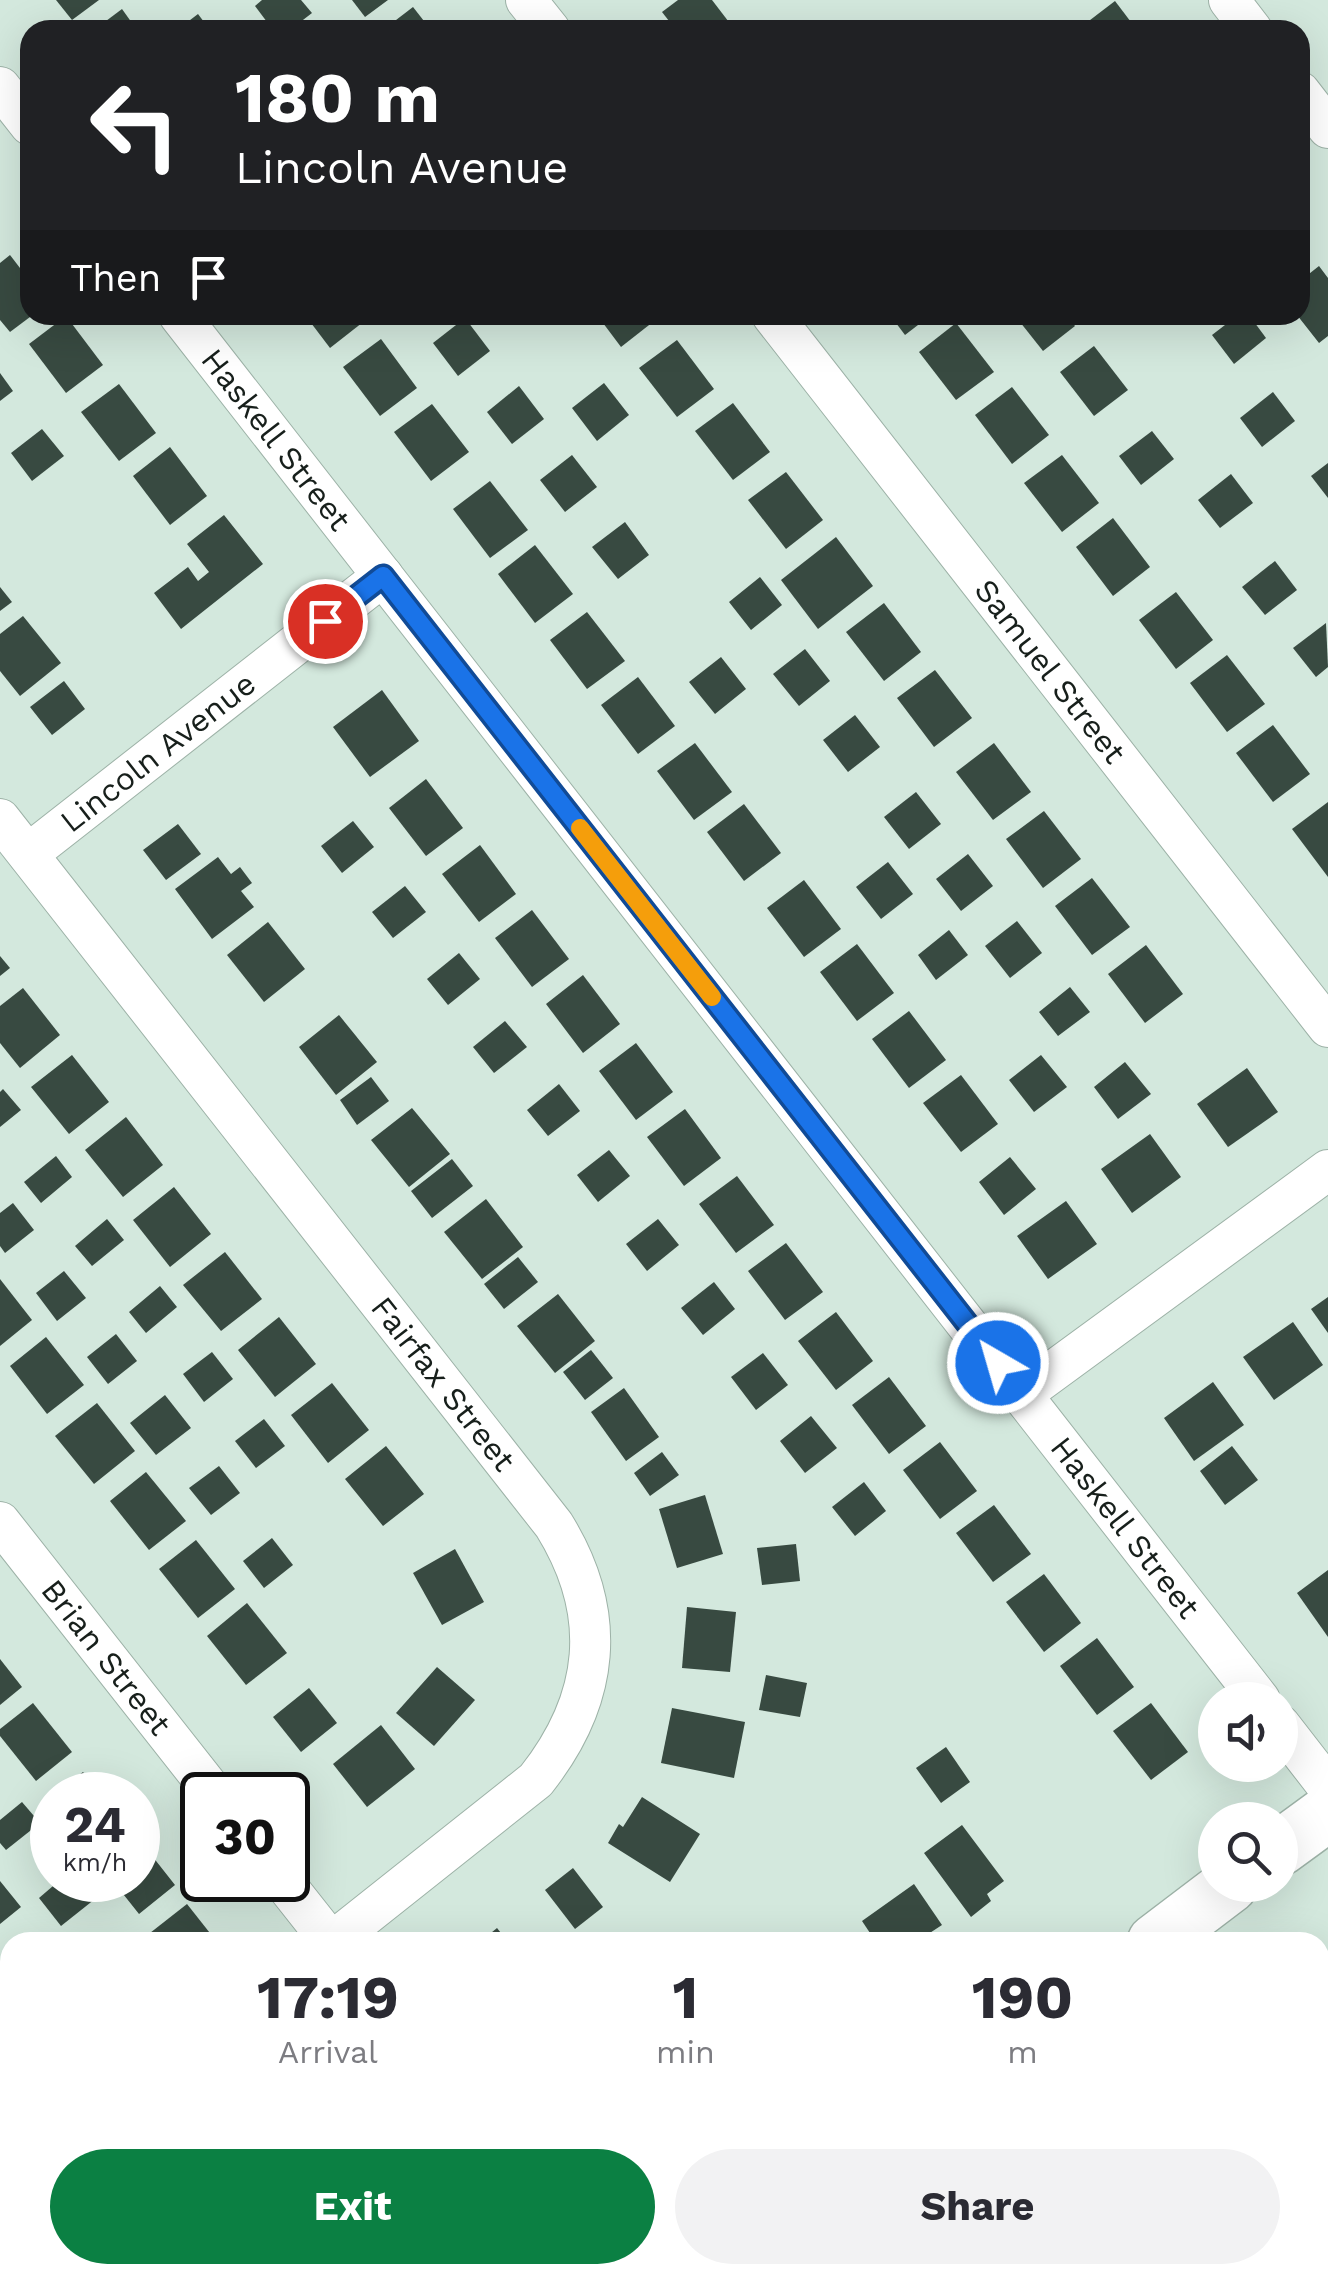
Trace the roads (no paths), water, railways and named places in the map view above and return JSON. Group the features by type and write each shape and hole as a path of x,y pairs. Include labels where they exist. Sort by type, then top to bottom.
{"street":[{"path":"526,0 542,20"},
{"path":"1229,0 1244,20"},
{"path":"0,87 20,112"},
{"path":"1310,105 1328,128"},
{"name":"Haskell Street","path":"186,325 1246,1682"},
{"name":"Samuel Street","path":"780,325 1328,1027"},
{"name":"Lincoln Avenue","path":"28,854 383,576"},
{"name":"Fairfax Street","path":"0,818 554,1524 583,1583 591,1628 589,1672 577,1716 556,1755 536,1780 344,1932"},
{"path":"1022,1394 1328,1170"},
{"name":"Brian Street","path":"0,1522 197,1772"},
{"path":"1298,1748 1328,1787"},
{"path":"1298,1835 1328,1813"},
{"path":"299,1902 323,1932"},
{"path":"1168,1932 1208,1902"}]}
